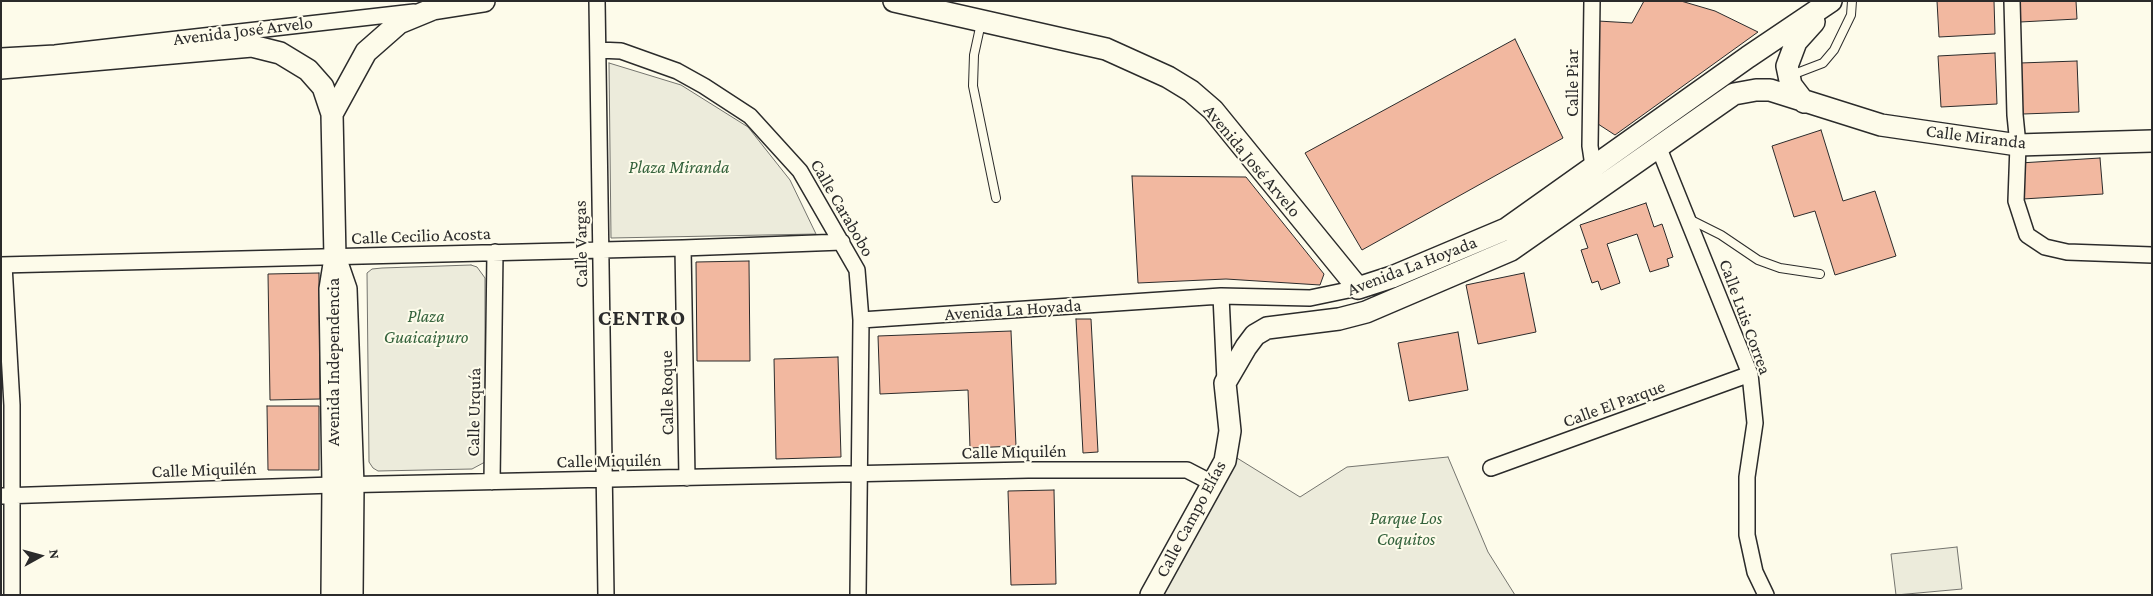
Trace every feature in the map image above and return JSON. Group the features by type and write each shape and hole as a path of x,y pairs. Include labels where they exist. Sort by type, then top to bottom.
{"street":[{"name":"Avenida José Arvelo","path":"1,56 54,53 433,9 484,1"},
{"name":"Avenida José Arvelo","path":"894,1 1106,49 1168,77 1191,91 1214,110 1358,288"},
{"name":"Calle Piar","path":"1592,1 1590,146 1593,166"},
{"path":"1804,102 1791,86 1787,66 1796,42 1833,1"},
{"name":"Avenida La Hoyada","path":"861,320 1221,296 1310,298 1358,288 1392,277 1506,229 1593,166 1833,1"},
{"path":"2012,1 2015,115 2018,145 2016,200 2027,235 2045,247 2067,252 2152,255"},
{"name":"Calle Vargas","path":"597,5 606,595"},
{"path":"332,114 366,52 399,23 433,9"},
{"name":"Avenida José Arvelo","path":"1,68 252,46 280,53 308,70 323,88 332,114"},
{"name":"Calle Carabobo","path":"598,50 621,51 678,71 750,116 800,171 857,270 861,320 858,595"},
{"name":"Avenida La Hoyada","path":"1225,383 1255,335 1267,328 1339,319 1366,312 1511,250 1734,94 1743,91 1770,90 1804,102"},
{"name":"Calle Miranda","path":"1804,102 1881,126 2018,145 2152,141"},
{"name":"Avenida Independencia","path":"332,114 335,258 346,289 343,485 332,595"},
{"name":"Calle Luis Correa","path":"1658,146 1750,374 1755,423 1747,477 1747,535 1755,572 1766,595"},
{"name":"Calle Cecilio Acosta","path":"3,265 335,258 842,242"},
{"name":"Calle Roque","path":"683,248 687,478"},
{"name":"Calle Urquía","path":"492,482 495,252"},
{"path":"3,265 12,405 7,496 12,595"},
{"path":"1221,296 1225,383"},
{"name":"Calle El Parque","path":"1491,468 1750,374"},
{"name":"Calle Campo Elías","path":"1151,595 1225,461 1230,431 1225,383"},
{"name":"Calle Miquilén","path":"7,496 343,485 1028,470 1187,470 1214,484"},
{"name":"Avenida Independencia","path":"343,485 352,595"}],"lane":[{"path":"1788,76 1823,63 1834,50 1851,15 1852,1"},
{"path":"982,21 974,55 973,86 996,198"},
{"path":"1687,218 1721,235 1758,260 1780,268 1820,274"}],"green space":[{"name":"Plaza Miranda","path":"609,63 681,85 748,127 790,180 816,234 611,238"},
{"name":"Plaza Guaicaipuro","path":"471,265 477,267 485,278 485,462 472,469 378,471 369,462 367,273 372,269 382,268"},
{"name":"Parque Los Coquitos","path":"1448,457 1488,552 1515,595 1162,595 1237,458 1300,497 1347,467"},
{"path":"1957,547 1962,589 1896,595 1891,554"}],"building":[{"path":"1644,1 1681,1 1715,11 1758,32 1615,135 1598,124 1598,21 1632,23"},
{"path":"1937,1 1994,1 1995,34 1939,37"},
{"path":"2019,1 2076,1 2077,19 2020,22"},
{"path":"1515,39 1563,138 1362,250 1305,153"},
{"path":"1995,53 1997,104 1941,107 1938,56"},
{"path":"2077,61 2079,112 2023,114 2020,63"},
{"path":"1821,130 1843,201 1875,191 1896,256 1835,275 1815,211 1794,217 1772,146"},
{"path":"2100,158 2103,194 2023,199 2020,163"},
{"path":"1132,176 1246,177 1324,274 1320,285 1226,279 1138,283"},
{"path":"1646,203 1654,227 1662,224 1673,257 1667,259 1669,266 1650,272 1637,234 1607,244 1620,283 1601,290 1598,281 1592,283 1581,250 1588,248 1580,225"},
{"path":"749,261 750,361 697,361 696,262"},
{"path":"319,273 320,399 270,400 268,274"},
{"path":"1524,273 1536,332 1478,344 1466,285"},
{"path":"1076,319 1091,319 1098,452 1083,453"},
{"path":"1011,331 1016,446 970,448 968,390 880,394 878,336"},
{"path":"1458,332 1468,390 1409,401 1398,343"},
{"path":"838,357 841,457 776,459 774,359"},
{"path":"267,406 319,406 319,470 268,470"},
{"path":"1054,490 1056,584 1011,585 1008,491"}],"district":[{"name":"CENTRO","path":"642,318"}]}
